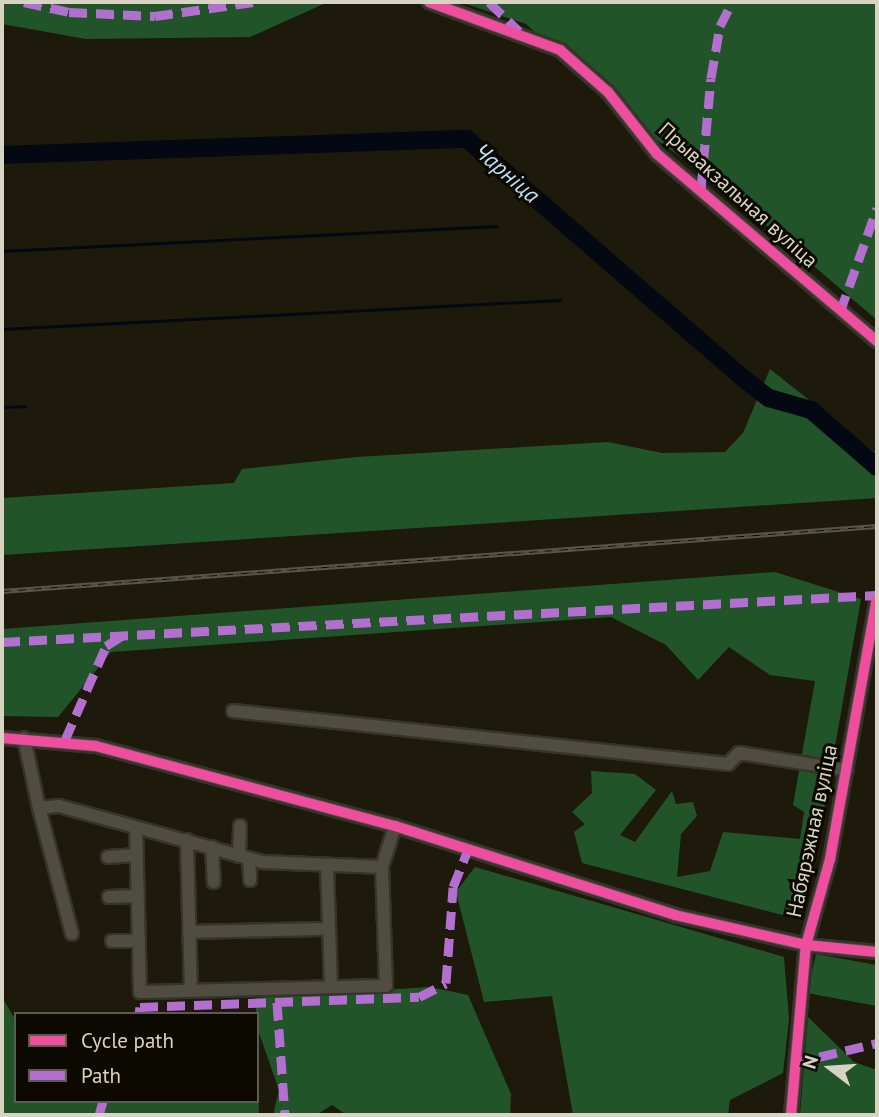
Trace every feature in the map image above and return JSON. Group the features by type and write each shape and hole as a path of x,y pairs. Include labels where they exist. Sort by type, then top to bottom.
{"street":[{"name":"Прывакзальная вуліца","path":"429,2 560,50 608,92 657,154 877,341"},
{"name":"Набярэжная вуліца","path":"790,1115 806,945 847,770 877,599"},
{"path":"233,711 728,764 739,753 847,770"},
{"path":"2,738 96,746 395,827 676,915 806,945 877,952"},
{"path":"24,738 72,934"},
{"path":"39,808 59,806 244,857 284,863 306,870 327,864 382,867"},
{"path":"240,826 250,880"},
{"path":"136,828 140,992 386,986 382,867 395,827"},
{"path":"187,840 191,991"},
{"path":"212,847 214,882"},
{"path":"108,857 137,855"},
{"path":"284,863 284,878"},
{"path":"327,864 331,987"},
{"path":"109,897 138,896"},
{"path":"189,932 320,929"},
{"path":"112,941 139,940"}],"green space":[{"path":"2,2 328,2 250,37 86,39 2,24"},
{"path":"460,2 877,2 877,320 719,185 638,126 526,24"},
{"path":"770,369 877,454 877,498 2,555 2,498 234,483 242,469 357,457 608,442 662,453 725,452 743,433"},
{"path":"775,572 861,599 816,854 794,918 582,863 574,832 585,824 572,812 592,793 591,771 635,774 656,790 620,835 635,842 672,791 676,804 693,802 697,816 681,834 677,877 710,871 723,832 800,839 804,812 793,805 815,681 770,675 729,647 698,680 666,645 611,617 111,652 58,717 2,716 2,629"},
{"path":"475,867 784,957 789,1019 783,1073 730,1100 728,1115 573,1115 552,996 484,1002 456,892"},
{"path":"816,954 877,965 877,1006 807,993"},
{"path":"430,987 468,995 511,1094 510,1115 347,1115 332,1105 316,1115 273,1115 279,1090 259,1033 259,1012 256,1012 255,998"},
{"path":"2,997 14,1018 14,1103 259,1103 259,1115 2,1115"},
{"path":"808,1017 854,1062 877,1070 877,1115 800,1115"}],"waterway":[{"name":"Чарніца","path":"2,155 467,139 743,378 769,398 811,410 877,467"},
{"path":"2,251 496,226"},
{"path":"2,329 560,300"},
{"path":"2,407 25,406"}],"railway":[{"path":"2,591 877,526"}],"marked path":[{"path":"24,2 69,12 155,16 253,2"},
{"path":"489,2 519,31"},
{"path":"701,189 711,78 720,26 732,2"},
{"path":"840,312 877,208"},
{"path":"2,642 877,595"},
{"path":"65,740 106,646 123,635"},
{"path":"139,1012 140,1007 419,997 446,983 453,887 468,850"},
{"path":"277,1002 285,1115"},
{"path":"793,1063 877,1043"},
{"path":"99,1115 102,1103"}],"cycle path":[{"path":"429,2 560,50 608,92 657,154 877,341"},
{"path":"791,1115 806,945 830,859 877,599"},
{"path":"2,738 96,746 395,826 675,915 806,945 877,952"}]}
